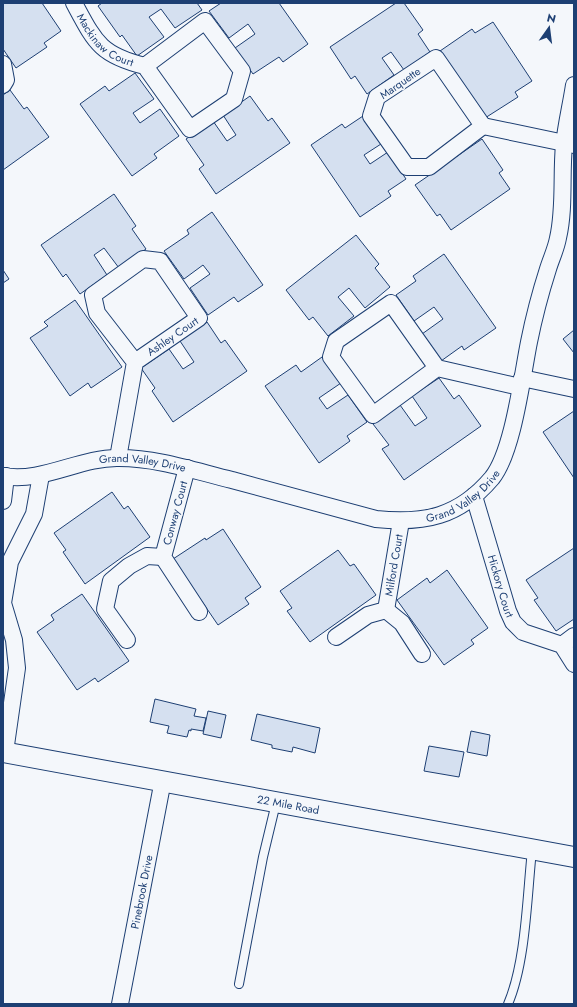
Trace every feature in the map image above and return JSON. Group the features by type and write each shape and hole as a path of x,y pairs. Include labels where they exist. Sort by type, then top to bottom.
{"street":[{"name":"Mackinaw Court","path":"74,3 96,40 103,48 112,55 124,61 145,66 190,128 234,99 242,71 205,21 145,66"},
{"name":"Marquette","path":"436,58 483,126 429,167 407,167 371,116 377,97 436,58"},
{"path":"3,64 6,80 3,85"},
{"name":"Grand Valley Drive","path":"3,501 5,476 41,475 81,463 118,458 151,461 187,468 376,519 401,522 438,517 454,510 474,496 492,477 503,460 521,382 535,311 558,239 569,145 574,85"},
{"path":"483,126 569,145"},
{"name":"Ashley Court","path":"118,458 135,362 199,318 160,261 143,259 93,295 97,313 135,362"},
{"path":"437,368 373,415 331,357 336,341 391,303 437,368 574,389"},
{"name":"Conway Court","path":"187,468 163,557 199,612"},
{"path":"4,752 17,668 14,640 3,603 10,562 34,514 41,475"},
{"name":"Hickory Court","path":"474,496 508,611 513,622 523,632 568,640 574,664"},
{"name":"Milford Court","path":"386,610 401,522"},
{"name":"Conway Court","path":"127,640 105,609 111,580 129,566 147,556 163,557"},
{"name":"Milford Court","path":"336,637 368,615 386,610"},
{"name":"Milford Court","path":"386,610 402,623 422,654"},
{"name":"22 Mile Road","path":"4,752 574,857"},
{"name":"Pinebrook Drive","path":"120,1004 162,780"}],"lane":[{"path":"239,984 263,857 276,802"},
{"path":"508,1004 515,987 524,925 532,849"}],"building":[{"path":"3,3 42,3 61,31 44,43 47,47 16,68 3,49"},
{"path":"102,3 197,3 202,10 175,28 161,9 149,17 164,37 137,56 122,35 120,37 98,6"},
{"path":"221,3 279,3 308,44 283,62 279,57 253,74 235,48 255,34 248,24 229,38 209,11"},
{"path":"396,3 404,3 423,30 418,34 430,52 404,70 391,52 382,58 394,75 367,94 355,76 351,79 330,47"},
{"path":"493,22 532,81 515,92 518,97 485,118 440,51 472,29 475,33"},
{"path":"135,73 154,99 133,113 140,123 160,109 179,136 154,154 157,158 132,176 80,104 105,86 109,91"},
{"path":"10,90 24,109 27,107 49,137 3,170 3,95"},
{"path":"250,96 268,121 272,118 290,143 216,194 199,169 204,165 186,139 213,121 227,141 236,135 223,115"},
{"path":"363,116 381,144 364,155 370,164 388,152 406,179 388,191 391,196 360,217 311,145 342,124 345,128"},
{"path":"482,139 503,170 499,173 510,189 451,230 440,214 437,216 415,185"},
{"path":"114,194 136,226 132,229 146,249 119,268 104,248 94,255 107,275 80,294 66,274 63,277 41,245"},
{"path":"212,212 263,285 238,302 234,297 208,315 190,288 210,274 203,265 184,279 164,251 189,234 187,230"},
{"path":"356,235 379,264 375,268 390,287 365,308 349,288 338,297 354,316 328,336 313,317 309,320 286,290"},
{"path":"444,254 496,328 464,350 462,346 441,361 422,334 443,319 434,307 414,321 396,295 416,281 413,276"},
{"path":"3,270 9,279 3,283"},
{"path":"75,300 122,367 91,388 88,383 70,396 30,338 48,326 44,322"},
{"path":"207,322 221,343 225,340 247,371 173,422 152,391 155,388 141,368 169,349 183,369 194,362 180,341"},
{"path":"574,330 574,353 563,339"},
{"path":"322,357 341,383 319,398 327,409 348,395 367,422 347,436 350,441 319,463 265,386 296,365 301,372"},
{"path":"439,378 454,399 459,395 481,426 404,480 382,449 389,445 373,424 400,405 415,426 427,418 412,396"},
{"path":"574,411 574,478 543,432"},
{"path":"112,492 124,509 128,506 150,537 85,584 63,552 66,550 54,533"},
{"path":"223,529 261,587 245,598 249,604 218,625 173,559 205,538 206,540"},
{"path":"574,548 574,619 556,631 534,600 538,598 526,580"},
{"path":"338,550 350,566 354,564 376,595 310,642 287,611 292,608 280,591"},
{"path":"447,570 488,628 471,640 474,644 444,665 397,600 427,578 430,583"},
{"path":"82,594 129,661 98,682 95,678 77,690 37,632 54,620 51,615"},
{"path":"155,699 196,709 194,716 206,718 203,731 191,729 191,731 189,730 187,737 167,733 169,726 150,722"},
{"path":"208,711 226,715 221,738 203,734"},
{"path":"257,714 320,728 315,753 293,747 292,752 272,748 272,745 251,740"},
{"path":"471,731 490,735 487,756 467,752"},
{"path":"429,746 464,752 459,777 424,771"}]}
